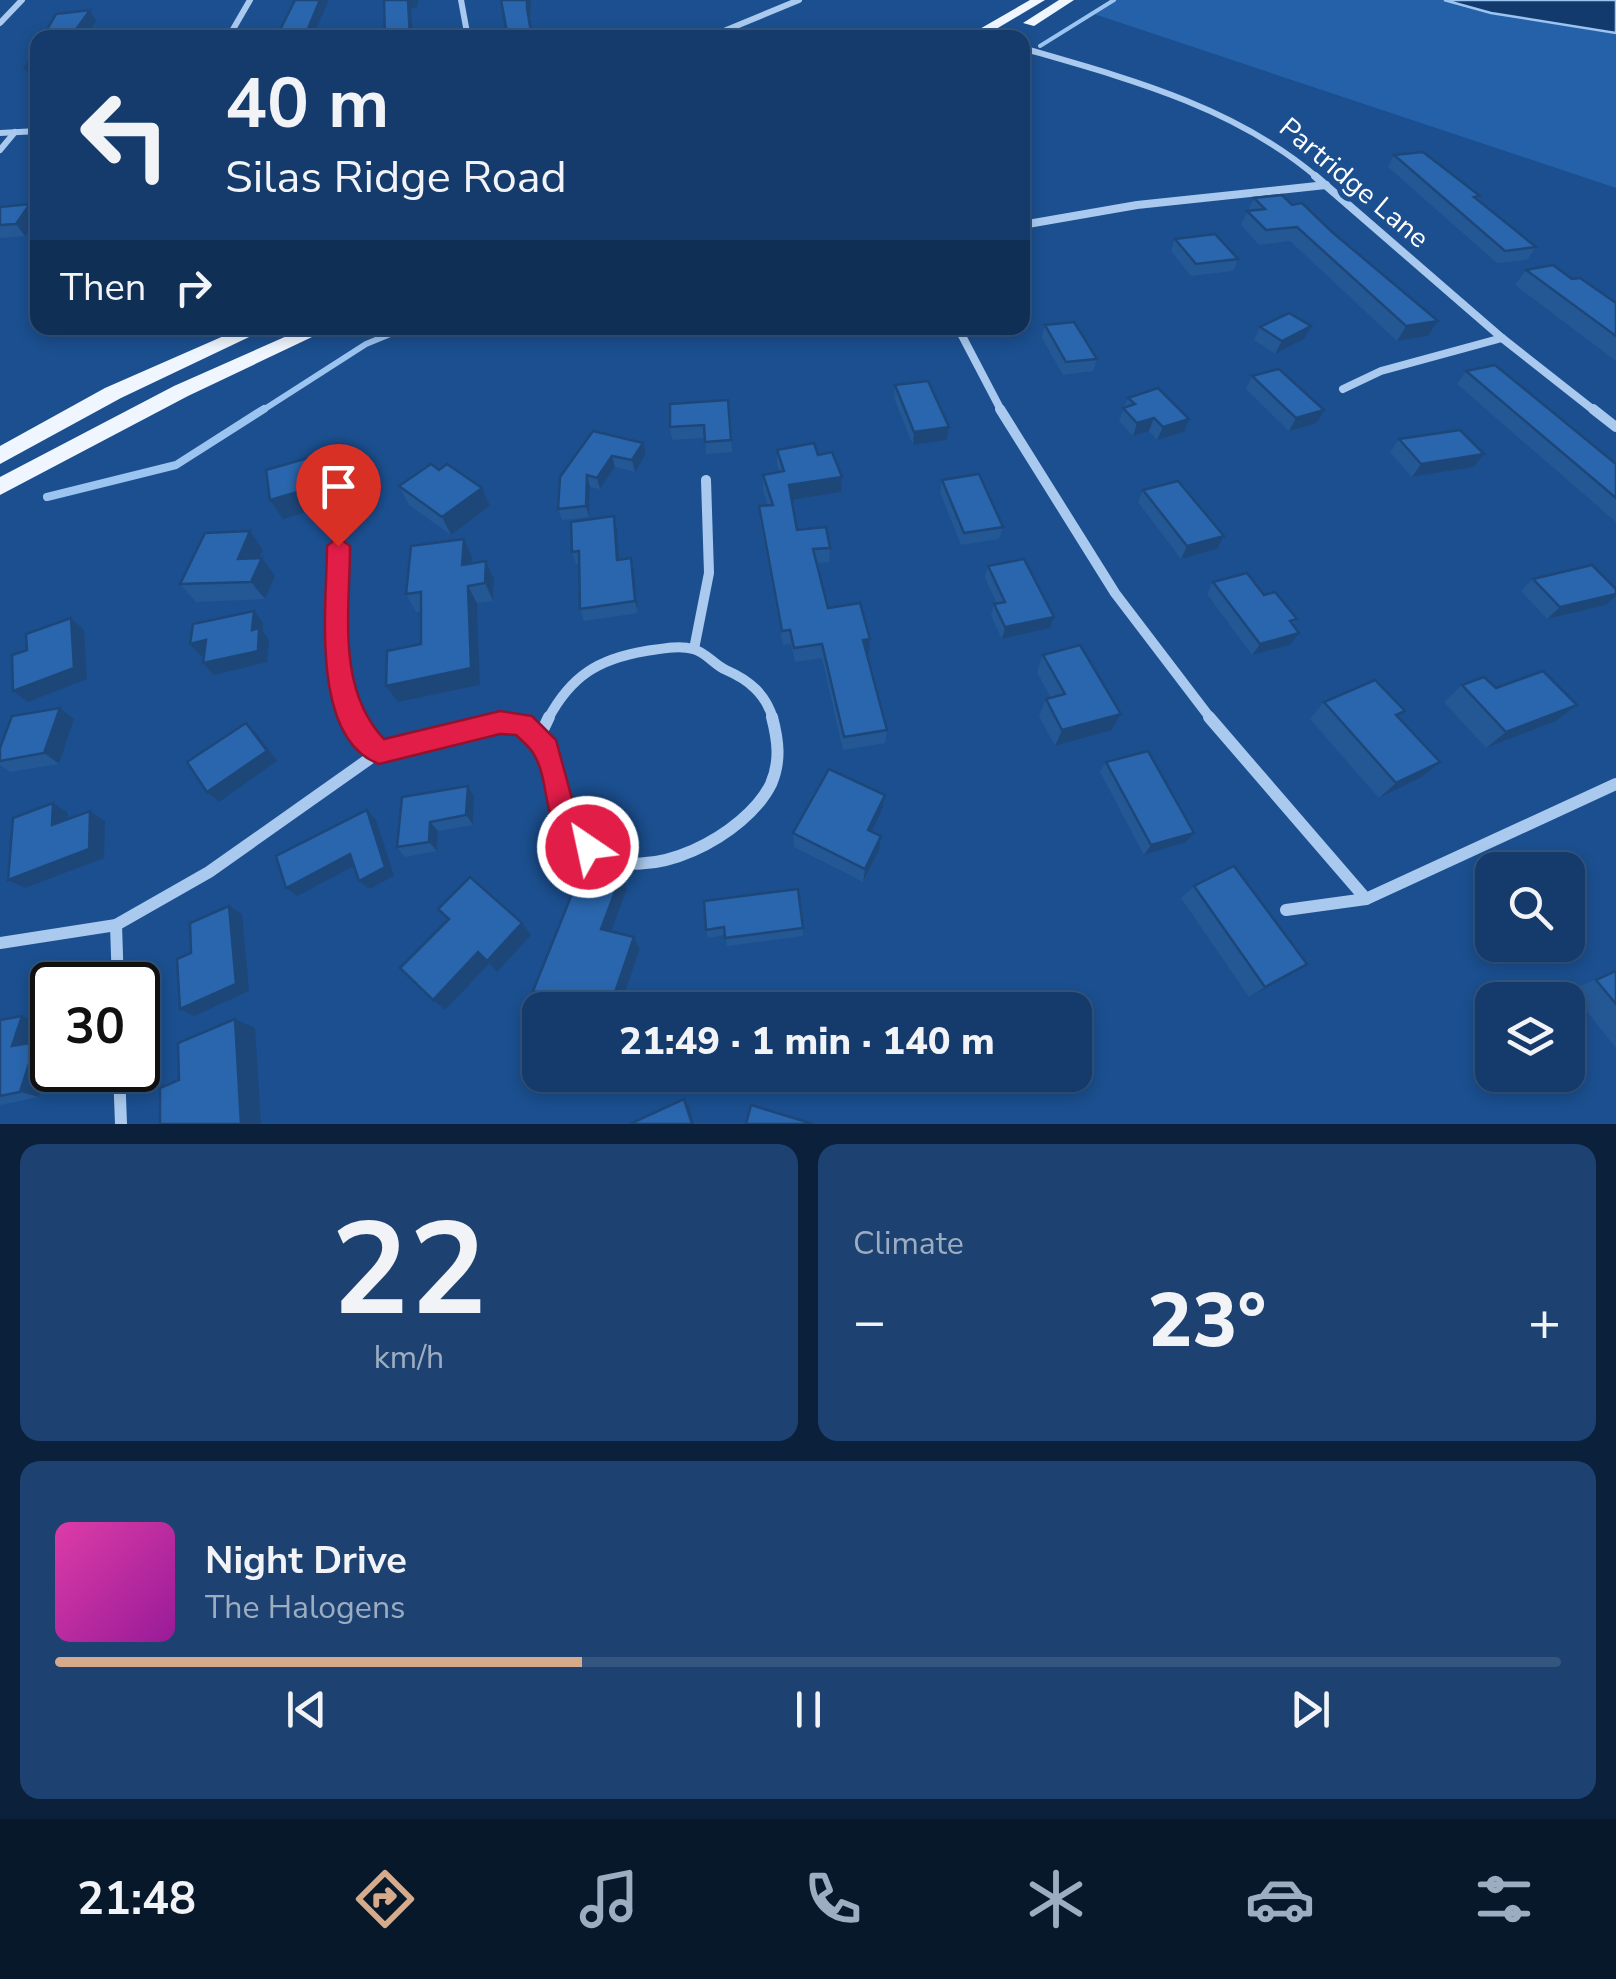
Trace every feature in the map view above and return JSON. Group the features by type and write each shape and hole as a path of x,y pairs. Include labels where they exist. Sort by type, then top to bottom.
{"main road":[{"path":"988,30 1040,0"},
{"path":"1017,30 1068,0"},
{"path":"0,456 127,386 242,335"},
{"path":"0,487 181,390 305,335"}],"street":[{"path":"0,23 22,0"},
{"path":"233,30 250,0"},
{"path":"461,0 467,30"},
{"path":"726,30 798,0"},
{"name":"Partridge Lane","path":"1030,50 1144,83 1238,122 1278,146 1502,338 1616,428"},
{"path":"0,133 30,131"},
{"path":"0,150 15,132"},
{"path":"1030,224 1137,205 1326,186"},
{"path":"962,335 1019,442 1126,608 1182,685 1366,898"},
{"path":"1343,389 1381,371 1502,338"},
{"path":"694,650 709,573 706,480"},
{"path":"338,546 338,674 348,711 379,752"},
{"path":"0,943 116,925 209,872 379,752 500,722 523,724 539,738 550,759 560,806 570,828 599,854 625,861 654,862 708,845 744,821 774,778 781,742 776,720 751,682 694,650 650,650 602,660 558,695 539,738"},
{"path":"1286,910 1366,898 1616,784"},
{"path":"116,925 117,962"},
{"path":"120,1092 120,1124"}],"shaded area":[{"path":"1110,0 1616,0 1616,188 1094,14"},
{"path":"1444,0 1616,0 1616,33 1491,13"}],"building":[{"path":"295,0 320,0 307,30 280,30"},
{"path":"384,0 408,0 410,30 385,30"},
{"path":"501,0 527,0 531,30 507,30"},
{"path":"90,10 76,30 47,30 56,14"},
{"path":"1423,152 1480,196 1474,197 1536,247 1505,251 1394,155"},
{"path":"1282,195 1292,205 1302,203 1438,321 1406,326 1297,227 1266,230 1247,211 1265,209 1254,198"},
{"path":"30,204 16,224 0,225 0,207"},
{"path":"1215,234 1238,259 1196,264 1175,239"},
{"path":"1553,265 1616,303 1616,336 1526,270"},
{"path":"1289,313 1311,326 1282,341 1260,327"},
{"path":"1074,322 1097,359 1066,362 1045,325"},
{"path":"1495,365 1616,464 1616,498 1466,371"},
{"path":"1279,369 1324,410 1296,418 1252,376"},
{"path":"928,381 949,427 914,432 895,385"},
{"path":"1158,388 1189,419 1163,427 1154,418 1137,423 1123,408 1135,404 1128,398"},
{"path":"728,400 731,440 705,442 704,425 670,427 670,404"},
{"path":"1460,430 1484,454 1421,464 1399,439"},
{"path":"593,431 643,443 632,460 612,456 597,478 587,475 586,506 558,509 560,477"},
{"path":"814,443 818,455 832,452 842,477 789,485 797,530 826,527 830,548 813,549 828,608 860,603 870,639 863,640 887,730 844,737 822,644 794,648 790,630 782,631 759,506 773,505 763,475 784,471 777,450"},
{"path":"346,447 356,494 324,504 321,485 270,500 266,470"},
{"path":"431,464 439,470 447,464 482,488 442,517 399,486"},
{"path":"979,474 1003,527 964,533 942,480"},
{"path":"1178,481 1224,536 1187,546 1143,490"},
{"path":"614,516 617,560 631,558 635,601 580,609 579,551 572,552 571,522"},
{"path":"250,531 238,559 262,558 251,582 180,584 205,533"},
{"path":"464,539 462,565 486,561 485,583 468,586 471,668 386,686 387,651 421,644 421,592 406,594 411,546"},
{"path":"1024,559 1054,617 1005,627 994,604 1005,602 988,566"},
{"path":"1592,565 1616,589 1616,594 1560,607 1533,579"},
{"path":"1247,573 1264,595 1275,592 1297,619 1290,621 1299,633 1260,644 1213,582"},
{"path":"254,611 252,630 259,628 258,651 203,663 206,640 190,644 193,624"},
{"path":"71,618 74,668 13,691 12,655 27,650 26,634"},
{"path":"1080,645 1121,714 1062,730 1046,699 1065,694 1043,655"},
{"path":"1543,671 1577,705 1506,732 1462,685 1484,677 1496,688"},
{"path":"1375,680 1405,711 1396,715 1440,762 1396,783 1324,702"},
{"path":"60,708 44,753 0,761 0,748 12,716"},
{"path":"246,723 267,751 207,792 187,762"},
{"path":"1148,751 1194,833 1151,845 1106,762"},
{"path":"829,769 885,795 868,830 881,836 865,869 793,833"},
{"path":"468,786 466,815 430,822 429,842 397,847 402,797"},
{"path":"53,803 52,825 90,811 89,849 8,880 13,818"},
{"path":"367,810 385,867 359,881 350,854 286,888 276,856"},
{"path":"1234,866 1307,964 1265,987 1194,886"},
{"path":"596,871 621,876 601,929 634,937 615,992 533,991 572,894 586,896"},
{"path":"470,877 522,923 487,961 478,952 433,1000 400,968 449,919 438,909"},
{"path":"798,889 803,928 725,938 724,927 706,930 704,901"},
{"path":"229,906 236,984 180,1009 177,959 191,953 190,923"},
{"path":"1616,971 1616,1004 1596,980"},
{"path":"22,1016 12,1046 30,1043 30,1061 20,1092 0,1096 0,1020"},
{"path":"235,1019 241,1124 160,1124 160,1088 179,1080 178,1043"},
{"path":"684,1099 692,1124 630,1124"},
{"path":"751,1105 813,1124 746,1124"}],"waterway":[{"path":"1040,46 1114,0"},
{"path":"260,412 366,344 388,335"},
{"path":"47,497 176,465 264,409"}],"route":[{"path":"338,546 338,674 348,711 358,729 379,752 500,722 523,724 533,730 547,749 560,806 570,828 588,847"}]}
